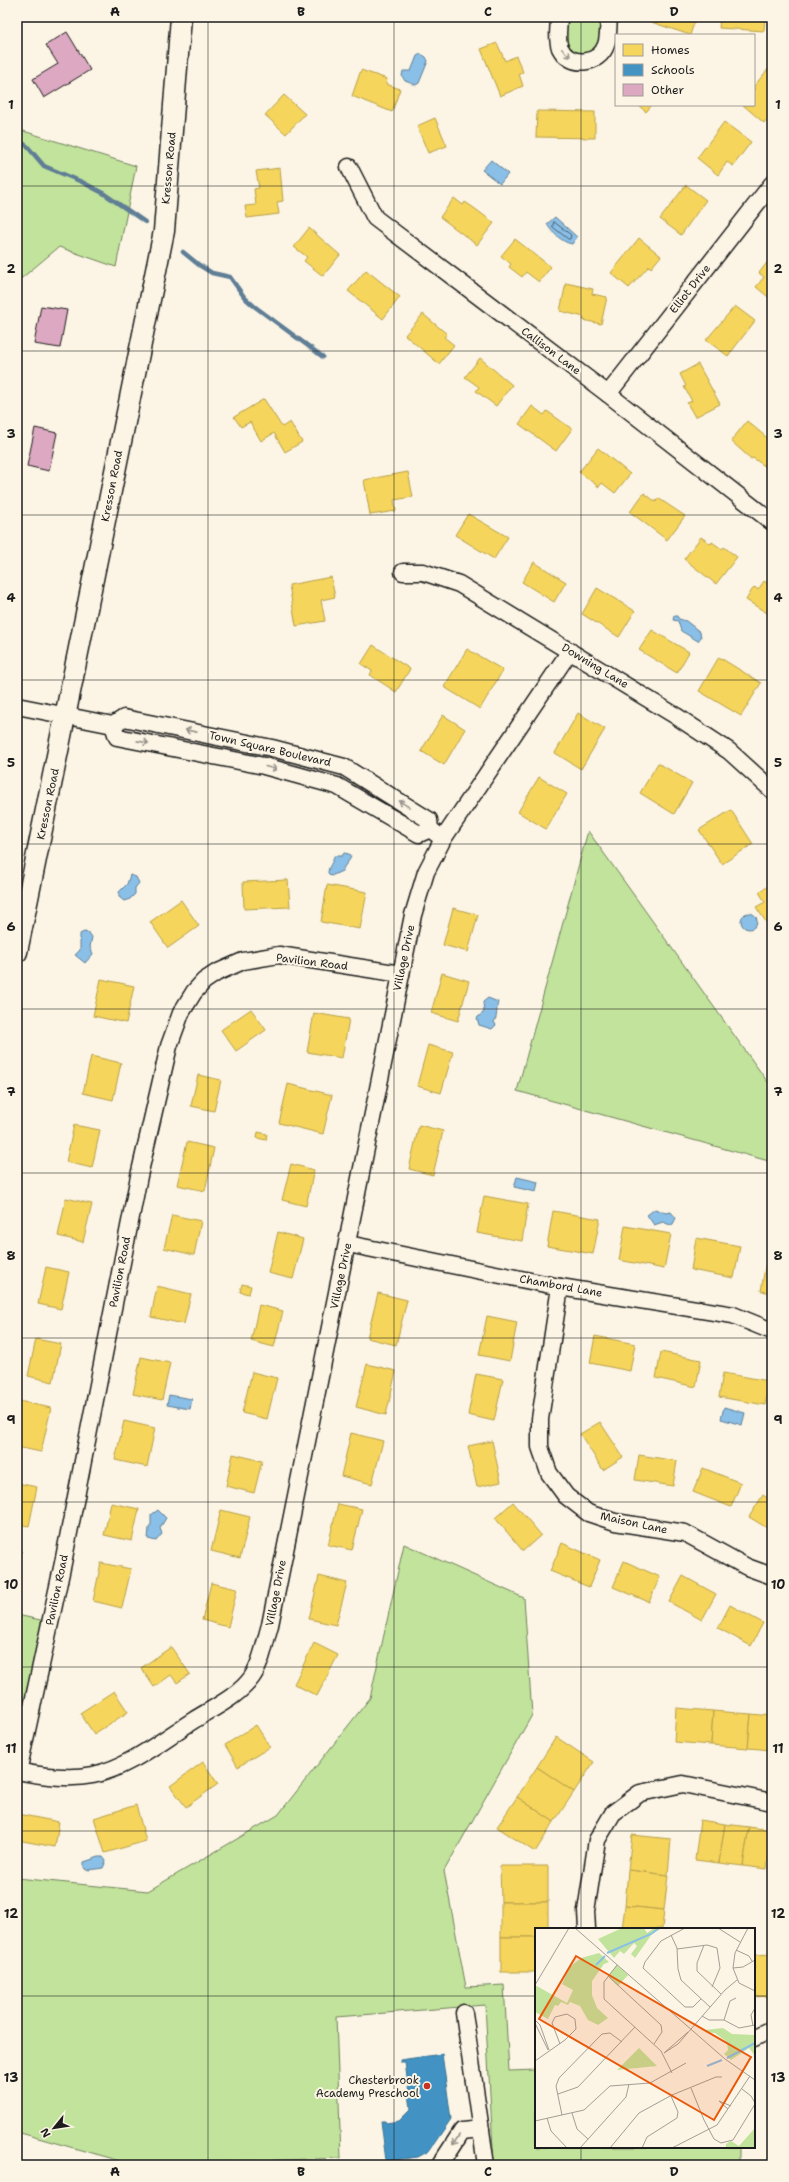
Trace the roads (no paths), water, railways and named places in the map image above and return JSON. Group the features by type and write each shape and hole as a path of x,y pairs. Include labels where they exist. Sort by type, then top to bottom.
{"main road":[{"name":"Kresson Road","path":"17,952 164,231 181,17"}],"street":[{"path":"559,17 558,40 561,48 573,60 581,62 593,59 603,52 606,44 609,17"},
{"name":"Callison Lane","path":"349,167 375,218 608,394 772,522"},
{"name":"Elliot Drive","path":"608,394 772,184"},
{"name":"Downing Lane","path":"403,572 423,572 459,584 676,716 729,751 772,790"},
{"name":"Village Drive","path":"17,1772 72,1777 92,1775 111,1770 136,1757 238,1692 252,1677 258,1667 270,1625 348,1244 413,915 426,872 443,839 570,651"},
{"name":"Town Square Boulevard","path":"17,706 113,725 117,737 264,766 337,786 419,834 430,829 443,839"},
{"name":"Pavilion Road","path":"17,1772 62,1563 139,1176 169,1046 181,1012 194,992 204,981 216,973 243,961 279,955 401,974"},
{"name":"Chambord Lane","path":"348,1244 560,1287 733,1315 772,1331"},
{"name":"Maison Lane","path":"560,1287 540,1419 540,1447 549,1473 566,1496 588,1513 615,1522 685,1534 747,1567 772,1576"},
{"path":"587,1928 586,1911 597,1840 613,1813 640,1793 683,1784 772,1802"},
{"path":"464,2013 486,2165"},
{"path":"755,2038 772,2029"},
{"path":"440,2165 462,2131 481,2129"}],"water":[{"path":"421,54 426,57 428,61 419,83 416,85 405,81 402,76 403,71 411,71 417,56"},
{"path":"491,160 508,174 500,184 482,170"},
{"path":"555,217 577,237 572,244 554,234 547,224"},
{"path":"674,616 686,621 700,632 701,637 698,641 681,631 678,621 673,620"},
{"path":"344,853 349,854 351,857 350,859 342,871 331,876 328,871 334,856 342,856"},
{"path":"130,875 136,877 139,883 135,888 135,894 130,899 124,901 119,897 119,892 127,884"},
{"path":"746,913 752,913 757,918 755,927 752,929 746,929 741,924 741,918"},
{"path":"84,932 89,933 92,937 90,947 93,954 85,963 75,955 80,950 80,934"},
{"path":"488,998 498,1002 494,1022 496,1025 492,1029 479,1025 477,1018 484,1012 483,1002"},
{"path":"517,1177 538,1182 536,1192 514,1187"},
{"path":"655,1209 666,1213 671,1212 676,1218 673,1224 670,1225 663,1222 654,1225 647,1215"},
{"path":"169,1395 192,1399 190,1409 167,1405"},
{"path":"724,1407 745,1413 742,1425 721,1419"},
{"path":"158,1510 166,1518 160,1528 162,1534 156,1541 148,1539 149,1528 151,1525 151,1515"},
{"path":"103,1857 106,1861 103,1868 89,1870 84,1868 84,1862"}],"waterway":[{"path":"17,139 27,146 44,166 82,182 103,193 145,222"},
{"path":"183,252 212,273 230,277 245,298 254,306 323,357"}],"place":[{"name":"Chesterbrook Academy Preschool","path":"427,2086"}]}
